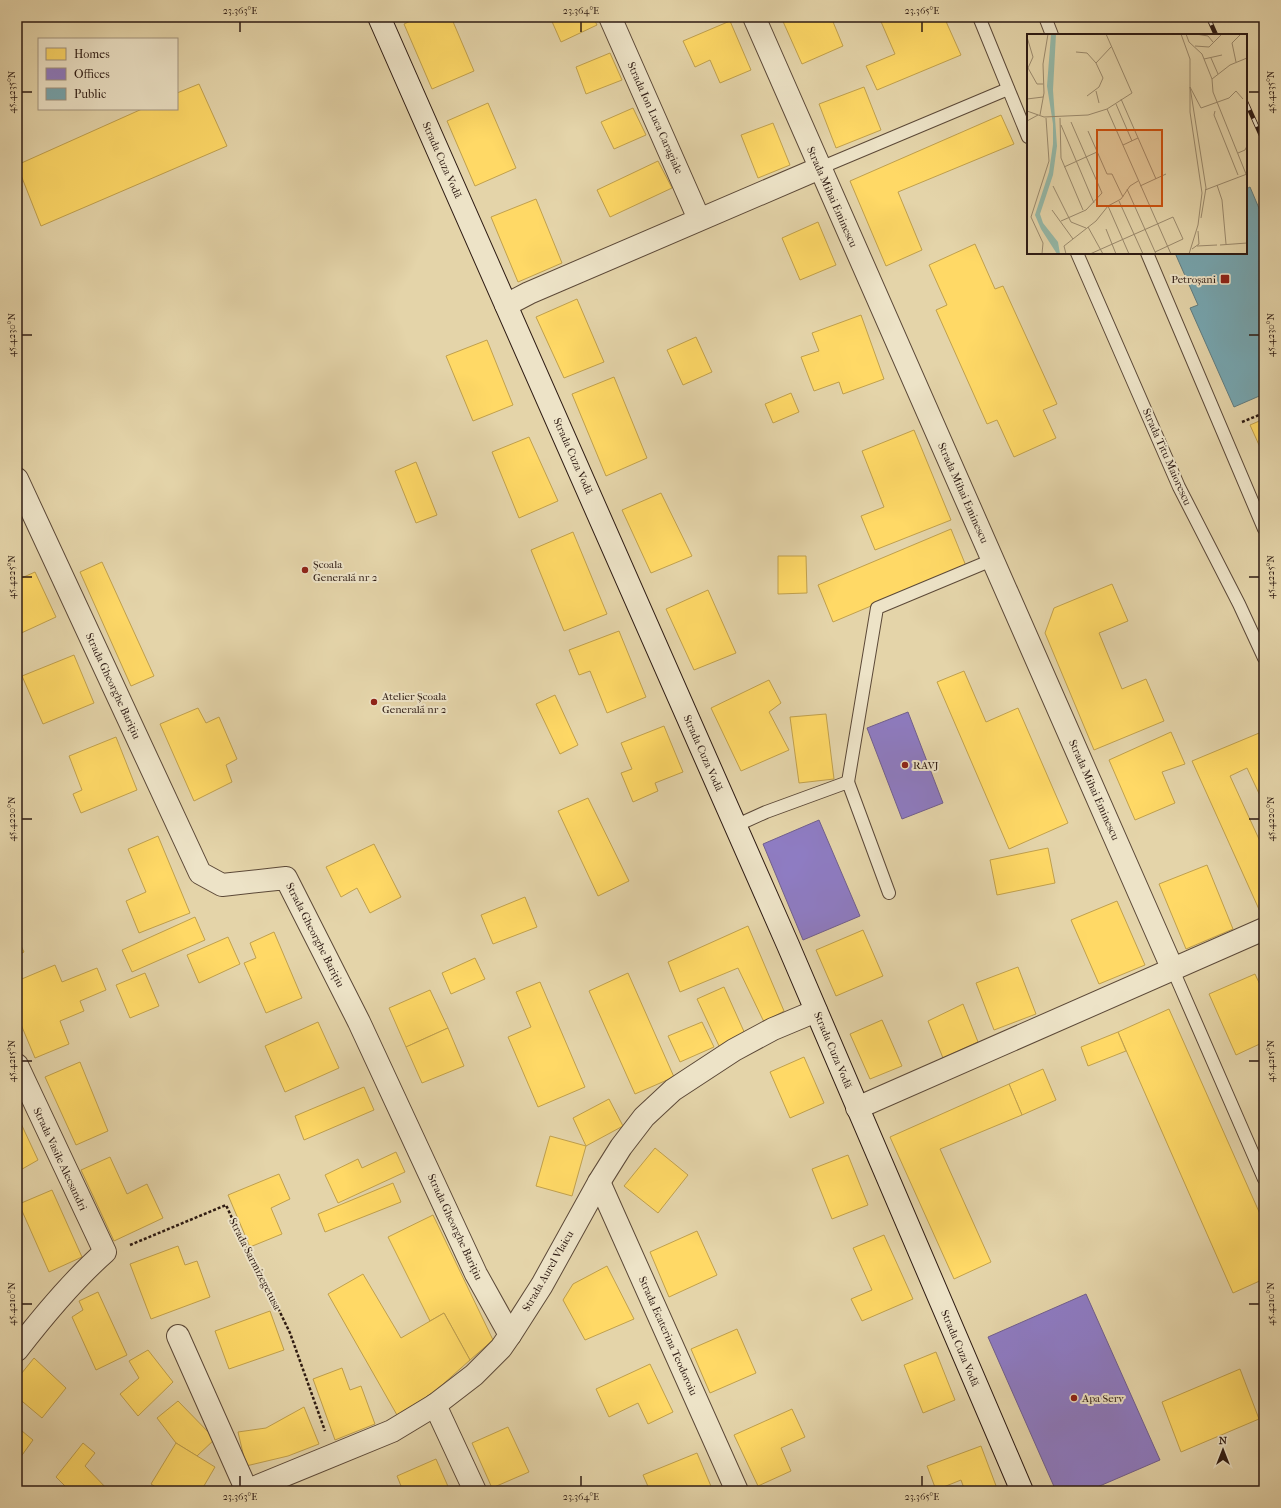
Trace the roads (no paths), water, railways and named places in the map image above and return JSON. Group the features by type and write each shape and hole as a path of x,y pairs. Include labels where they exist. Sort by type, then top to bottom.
{"street":[{"name":"Strada Cuza Vodă","path":"379,17 816,1011 1022,1491"},
{"name":"Strada Ion Luca Caragiale","path":"610,17 699,219"},
{"name":"Strada Mihai Eminescu","path":"754,17 1173,970"},
{"path":"506,305 529,293 820,168"},
{"name":"Strada Gheorghe Barițiu","path":"17,479 200,873 222,885 286,878 359,1022 476,1274 510,1334"},
{"path":"858,1108 1264,929"},
{"name":"Strada Aurel Vlaicu","path":"247,1491 392,1431 436,1405 474,1375 501,1348 542,1285 598,1182 621,1147 644,1117 673,1090 734,1050 772,1029 816,1011"},
{"name":"Strada Vasile Alecsandri","path":"17,1065 104,1252 84,1271 43,1317 17,1350"},
{"name":"Strada Ecaterina Teodoroiu","path":"598,1182 736,1491"},
{"path":"178,1336 247,1491"},
{"path":"436,1405 475,1491"}],"lane":[{"path":"979,17 1027,135"},
{"path":"1045,17 1052,34"},
{"path":"820,168 1008,89"},
{"name":"Strada Titu Maiorescu","path":"1077,254 1179,487 1239,604 1264,658"},
{"path":"1146,254 1264,529"},
{"path":"888,893 848,782 877,608 992,560"},
{"path":"735,826 766,812 848,782"},
{"path":"1173,970 1264,1179"}],"railway":[{"path":"1208,17 1216,34"},
{"path":"1247,104 1264,142"}],"place":[{"name":"Petroșani","path":"1225,279"},
{"name":"Școala Generală nr 2","path":"305,570"},
{"name":"Atelier Școala Generală nr 2","path":"374,702"},
{"name":"RAVJ","path":"905,765"},
{"name":"Apa Serv","path":"1074,1398"}]}
